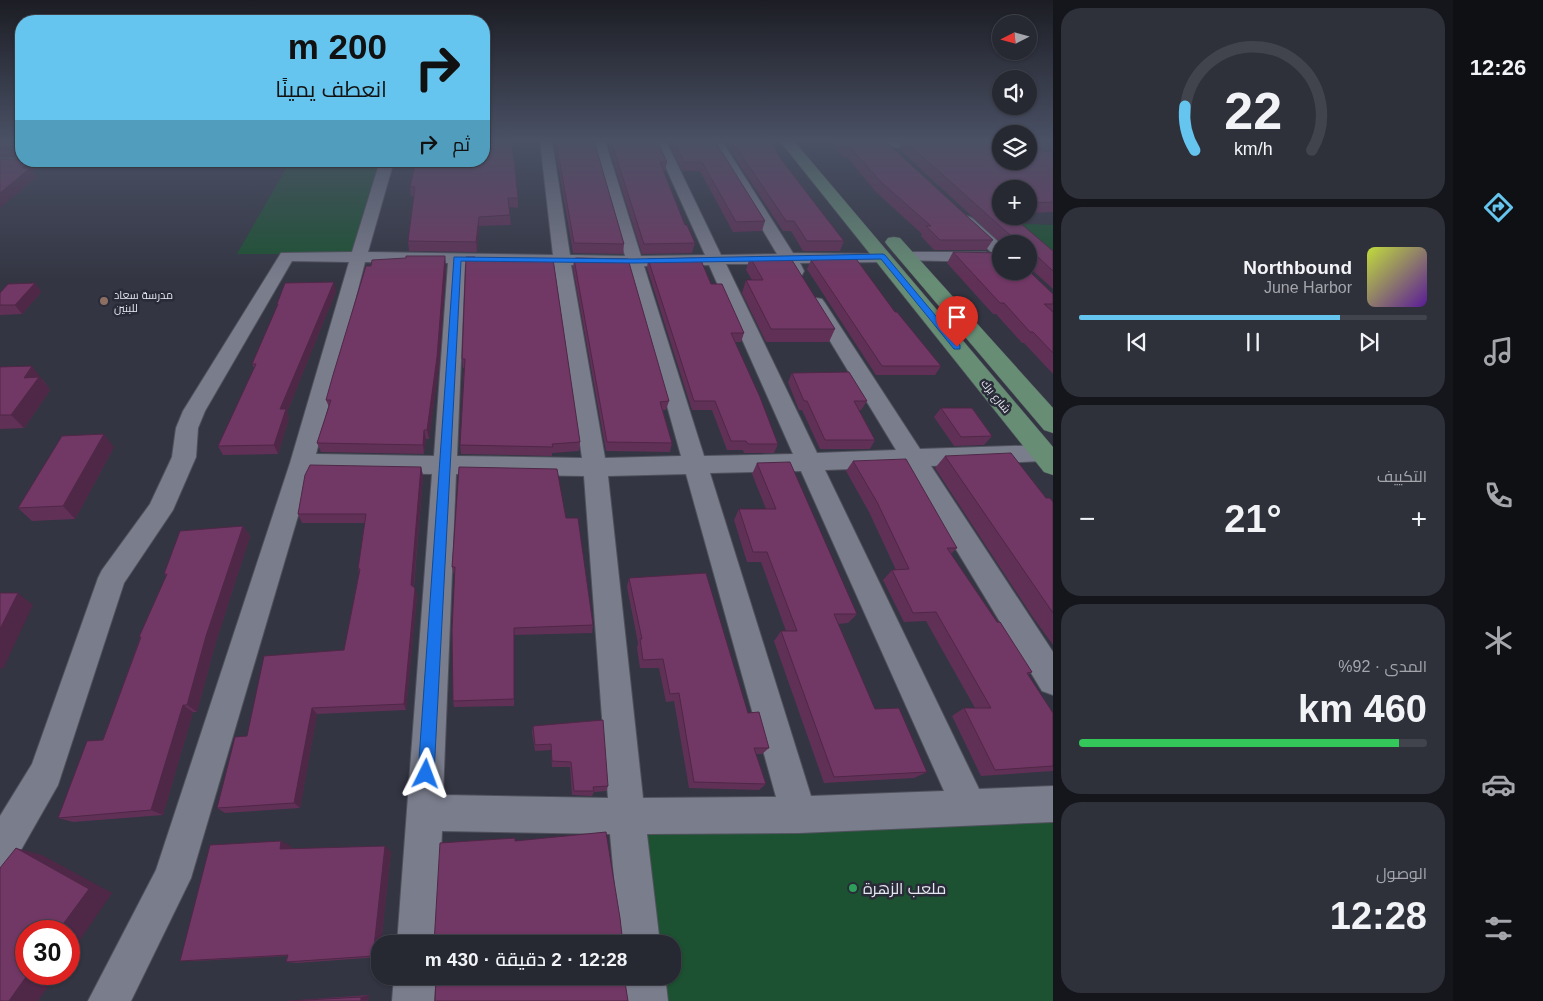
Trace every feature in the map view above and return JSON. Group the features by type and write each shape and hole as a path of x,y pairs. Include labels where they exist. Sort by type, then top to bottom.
{"main road":[{"name":"شارع برك","path":"826,188 1048,459"},
{"name":"شارع برك","path":"846,188 1053,424"}],"street":[{"path":"109,1001 172,878 302,463 379,188"},
{"path":"552,188 595,467 639,935"},
{"path":"613,188 800,815"},
{"path":"682,188 969,807"},
{"path":"745,188 1053,680"},
{"path":"960,214 992,246"},
{"path":"907,257 992,255"},
{"path":"0,852 46,773 112,578 160,510 184,457 187,428 194,411 287,256 634,261 883,257"},
{"path":"417,935 457,259"},
{"path":"302,463 595,467 913,458 1048,459"},
{"path":"424,813 627,816 800,815 1053,804"},
{"path":"413,1001 414,985"},
{"path":"645,985 647,1001"}],"green space":[{"path":"275,188 371,188 351,254 237,254"},
{"path":"1005,225 1053,225 1053,268 1037,252 1037,235 1017,235"},
{"name":"ملعب الزهرة","path":"1053,819 1053,1001 667,1001 665,985 681,985 681,935 659,935 647,833"}],"building":[{"path":"0,188 6,188 0,193"},
{"path":"415,188 517,188 518,198 508,198 510,215 479,217 476,242 408,241"},
{"path":"564,188 608,188 624,244 574,243"},
{"path":"626,188 670,188 685,225 687,225 695,243 644,244"},
{"path":"717,188 744,188 765,221 736,222"},
{"path":"764,188 803,188 844,241 807,241 794,221 786,221"},
{"path":"887,188 936,188 992,240 940,240 926,226 931,226"},
{"path":"957,188 992,188 992,219"},
{"path":"1037,188 1053,188 1053,202 1037,203"},
{"path":"999,225 1023,225 1034,235 1010,235"},
{"path":"1037,237 1053,251 1053,271 1038,257"},
{"path":"953,252 992,253 992,280 1037,279 1053,294 1053,304 1044,304 1053,312 1053,353 1033,332 1030,332 1004,303 1000,303"},
{"path":"406,256 445,256 437,357 427,430 424,430 423,445 317,443 331,400 326,400 366,266 371,266 372,260 406,258"},
{"path":"815,256 854,256 895,312 897,312 941,366 882,366 811,260 818,260"},
{"path":"466,257 475,257 475,260 553,259 580,442 552,444 553,447 460,445 465,359 462,359"},
{"path":"750,257 790,257 835,329 771,329 746,280 763,280"},
{"path":"700,258 711,284 722,284 744,333 731,333 760,397 778,444 748,444 746,441 731,441 715,401 694,401 648,259"},
{"path":"574,259 628,259 669,401 660,402 672,443 607,442"},
{"path":"334,282 280,409 286,409 274,445 218,446 256,364 252,364 285,283"},
{"path":"35,283 15,305 0,305 0,293 8,284"},
{"path":"32,366 24,378 39,377 11,415 0,415 0,367"},
{"path":"849,372 867,401 854,401 875,440 825,440 807,401 804,401 792,373"},
{"path":"941,408 972,408 992,436 961,437"},
{"path":"104,434 63,506 18,508 62,436"},
{"path":"1011,453 1046,498 1050,498 1053,502 1053,613 945,456"},
{"path":"906,459 957,548 947,548 997,622 1000,622 1032,672 1027,673 1053,713 1053,766 995,770 964,708 991,708 936,612 913,613 892,570 909,569 877,502 853,461"},
{"path":"790,462 857,614 834,614 875,709 899,708 927,772 834,777 781,631 797,631 767,552 753,552 739,509 776,509 757,463"},
{"path":"310,465 421,467 411,585 415,588 404,704 312,708 294,803 217,808 235,737 247,736 264,656 344,650 360,569 358,569 366,514 298,514 305,475"},
{"path":"459,467 557,469 566,518 578,518 593,625 514,628 514,699 453,701 452,630 455,567 452,567"},
{"path":"243,526 206,636 187,705 183,705 151,810 58,818 87,741 103,740 141,637 139,637 167,574 164,574 180,531"},
{"path":"706,573 748,713 759,712 769,748 754,748 766,784 694,782 679,693 670,694 663,659 643,660 640,639 642,639 629,578"},
{"path":"0,593 18,593 0,629"},
{"path":"603,720 608,786 593,787 594,791 574,791 571,762 552,761 551,744 535,745 533,726"},
{"path":"606,832 622,935 435,935 440,843 515,838 515,841"},
{"path":"281,841 280,849 385,846 375,935 371,935 371,956 286,962 288,955 180,961 210,845"},
{"path":"16,848 89,889 66,920 15,920 15,985 20,985 9,1001 0,1001 0,868"},
{"path":"436,985 625,985 628,1001 435,1001"},
{"path":"361,997 361,1001 289,1001"}],"place":[{"name":"مدرسة سعاد للبنين","path":"104,301"},
{"name":"ملعب الزهرة","path":"853,888"}],"route":[{"path":"426,774 457,259 634,261 883,257 957,347"}]}
